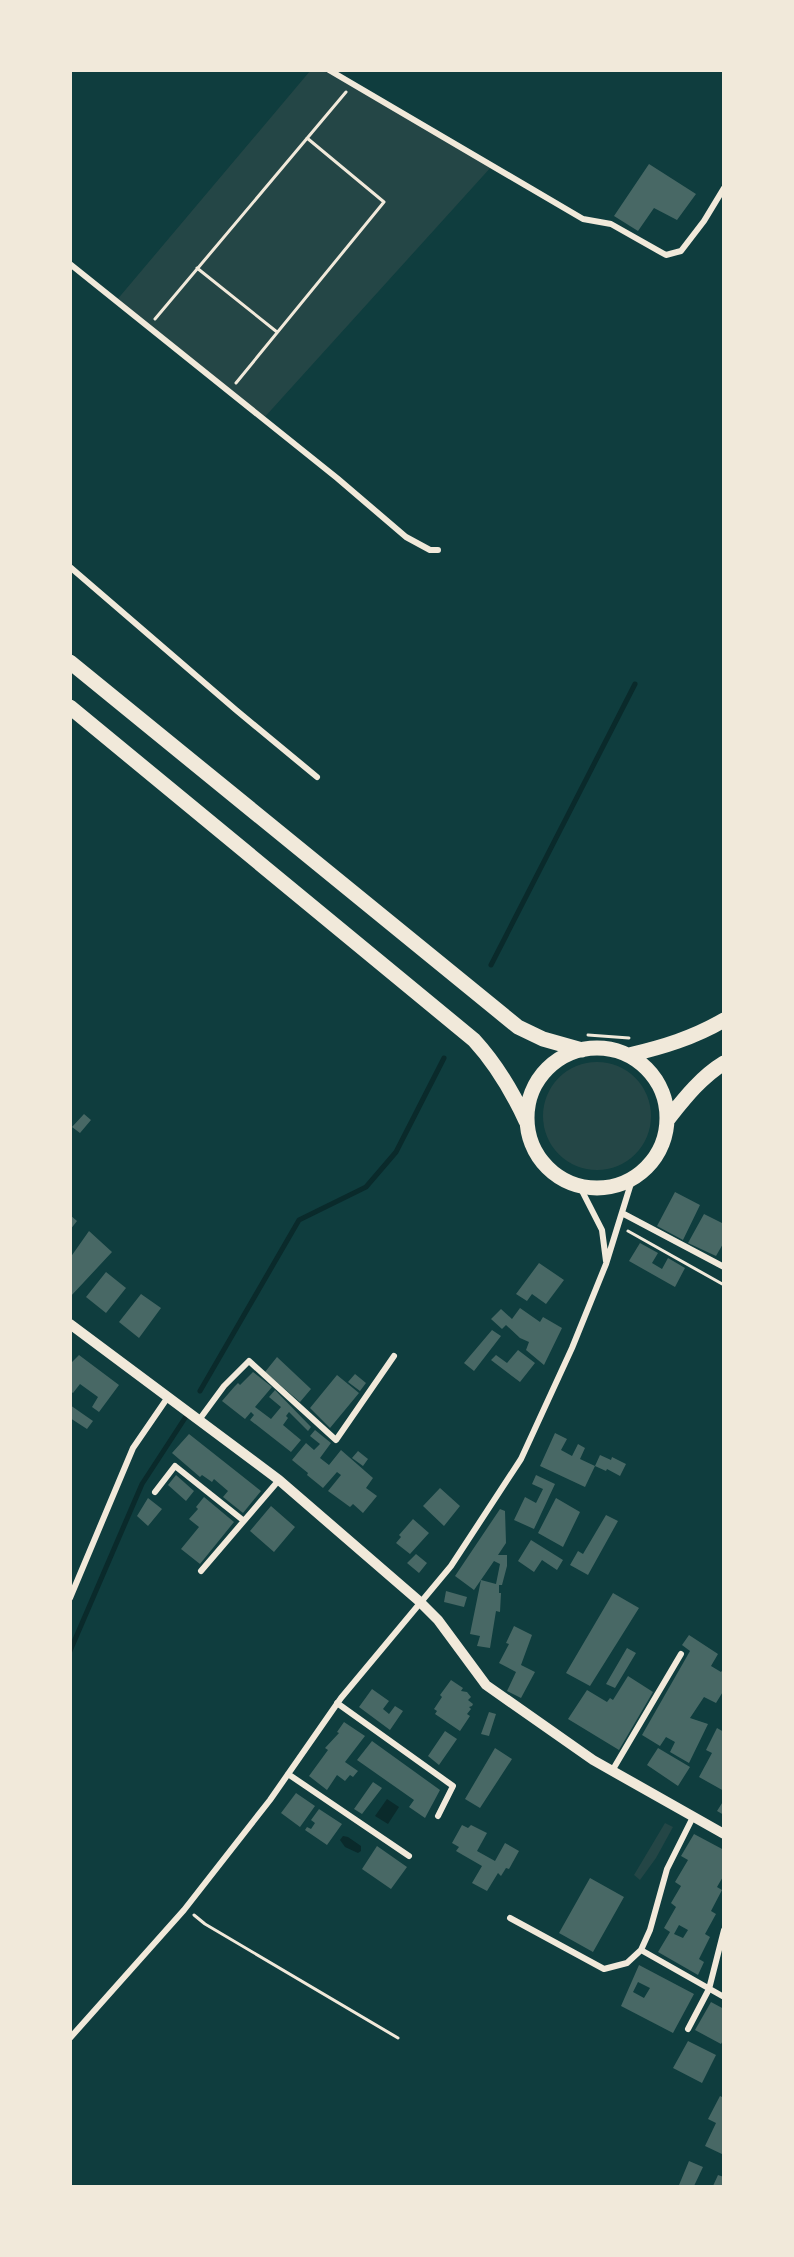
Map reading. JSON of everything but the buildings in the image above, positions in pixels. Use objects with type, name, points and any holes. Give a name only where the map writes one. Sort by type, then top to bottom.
[{"type":"main road","points":[[70,662],[518,1027],[543,1039],[582,1050]]},
{"type":"main road","points":[[70,707],[474,1040],[491,1058],[508,1086],[526,1121],[537,1156],[555,1175],[580,1187],[606,1188],[632,1180],[651,1164],[663,1143],[668,1119],[663,1093],[650,1071],[629,1055],[606,1048],[582,1050],[560,1059],[541,1076],[530,1097],[526,1121]]},
{"type":"main road","points":[[629,1055],[665,1047],[700,1034],[723,1020]]},
{"type":"main road","points":[[668,1119],[688,1095],[723,1063]]},
{"type":"street","points":[[329,70],[583,219],[611,224],[666,255],[681,251],[704,221],[723,188]]},
{"type":"street","points":[[70,264],[406,537],[430,550],[438,550]]},
{"type":"street","points":[[70,567],[317,777]]},
{"type":"street","points":[[70,2038],[186,1908],[288,1774],[337,1703],[419,1601],[451,1566],[521,1459],[572,1348],[606,1264],[632,1180]]},
{"type":"street","points":[[580,1187],[602,1230],[606,1264]]},
{"type":"street","points":[[622,1213],[723,1267]]},
{"type":"street","points":[[70,1324],[279,1479],[419,1601],[438,1620],[486,1686],[593,1761],[723,1834]]},
{"type":"street","points":[[199,1420],[224,1386],[249,1361],[336,1440],[394,1356]]},
{"type":"street","points":[[71,1593],[133,1448],[168,1397]]},
{"type":"street","points":[[155,1492],[175,1466],[244,1521]]},
{"type":"street","points":[[201,1571],[279,1479]]},
{"type":"street","points":[[612,1771],[681,1654]]},
{"type":"street","points":[[337,1703],[453,1786],[438,1816]]},
{"type":"street","points":[[288,1774],[409,1856]]},
{"type":"street","points":[[510,1918],[604,1969],[627,1963],[641,1950],[650,1930],[667,1869],[693,1817]]},
{"type":"street","points":[[688,2029],[709,1989],[723,1930]]},
{"type":"street","points":[[641,1950],[723,1998]]},
{"type":"path","points":[[148,326],[352,84]]},
{"type":"path","points":[[229,391],[384,202],[307,138]]},
{"type":"path","points":[[197,268],[277,333]]},
{"type":"path","points":[[579,1034],[638,1038]]},
{"type":"path","points":[[618,1226],[723,1285]]},
{"type":"path","points":[[186,1908],[205,1924],[398,2038]]},
{"type":"shaded area","points":[[310,71],[329,71],[492,166],[263,419],[116,301]]},
{"type":"shaded area","points":[[597,1062],[618,1066],[635,1078],[647,1095],[651,1116],[647,1137],[635,1154],[618,1166],[597,1170],[576,1166],[559,1154],[547,1137],[543,1116],[547,1095],[559,1078],[576,1066]]},
{"type":"shaded area","points":[[387,1799],[399,1807],[388,1824],[375,1816]]},
{"type":"shaded area","points":[[665,1823],[673,1827],[656,1858],[640,1880],[634,1875]]},
{"type":"shaded area","points":[[343,1836],[361,1846],[361,1851],[358,1853],[345,1847],[340,1840]]},
{"type":"waterway","points":[[491,965],[635,684]]},
{"type":"waterway","points":[[200,1391],[299,1220],[366,1187],[396,1152],[444,1058]]},
{"type":"waterway","points":[[70,1651],[142,1484],[185,1418]]}]
